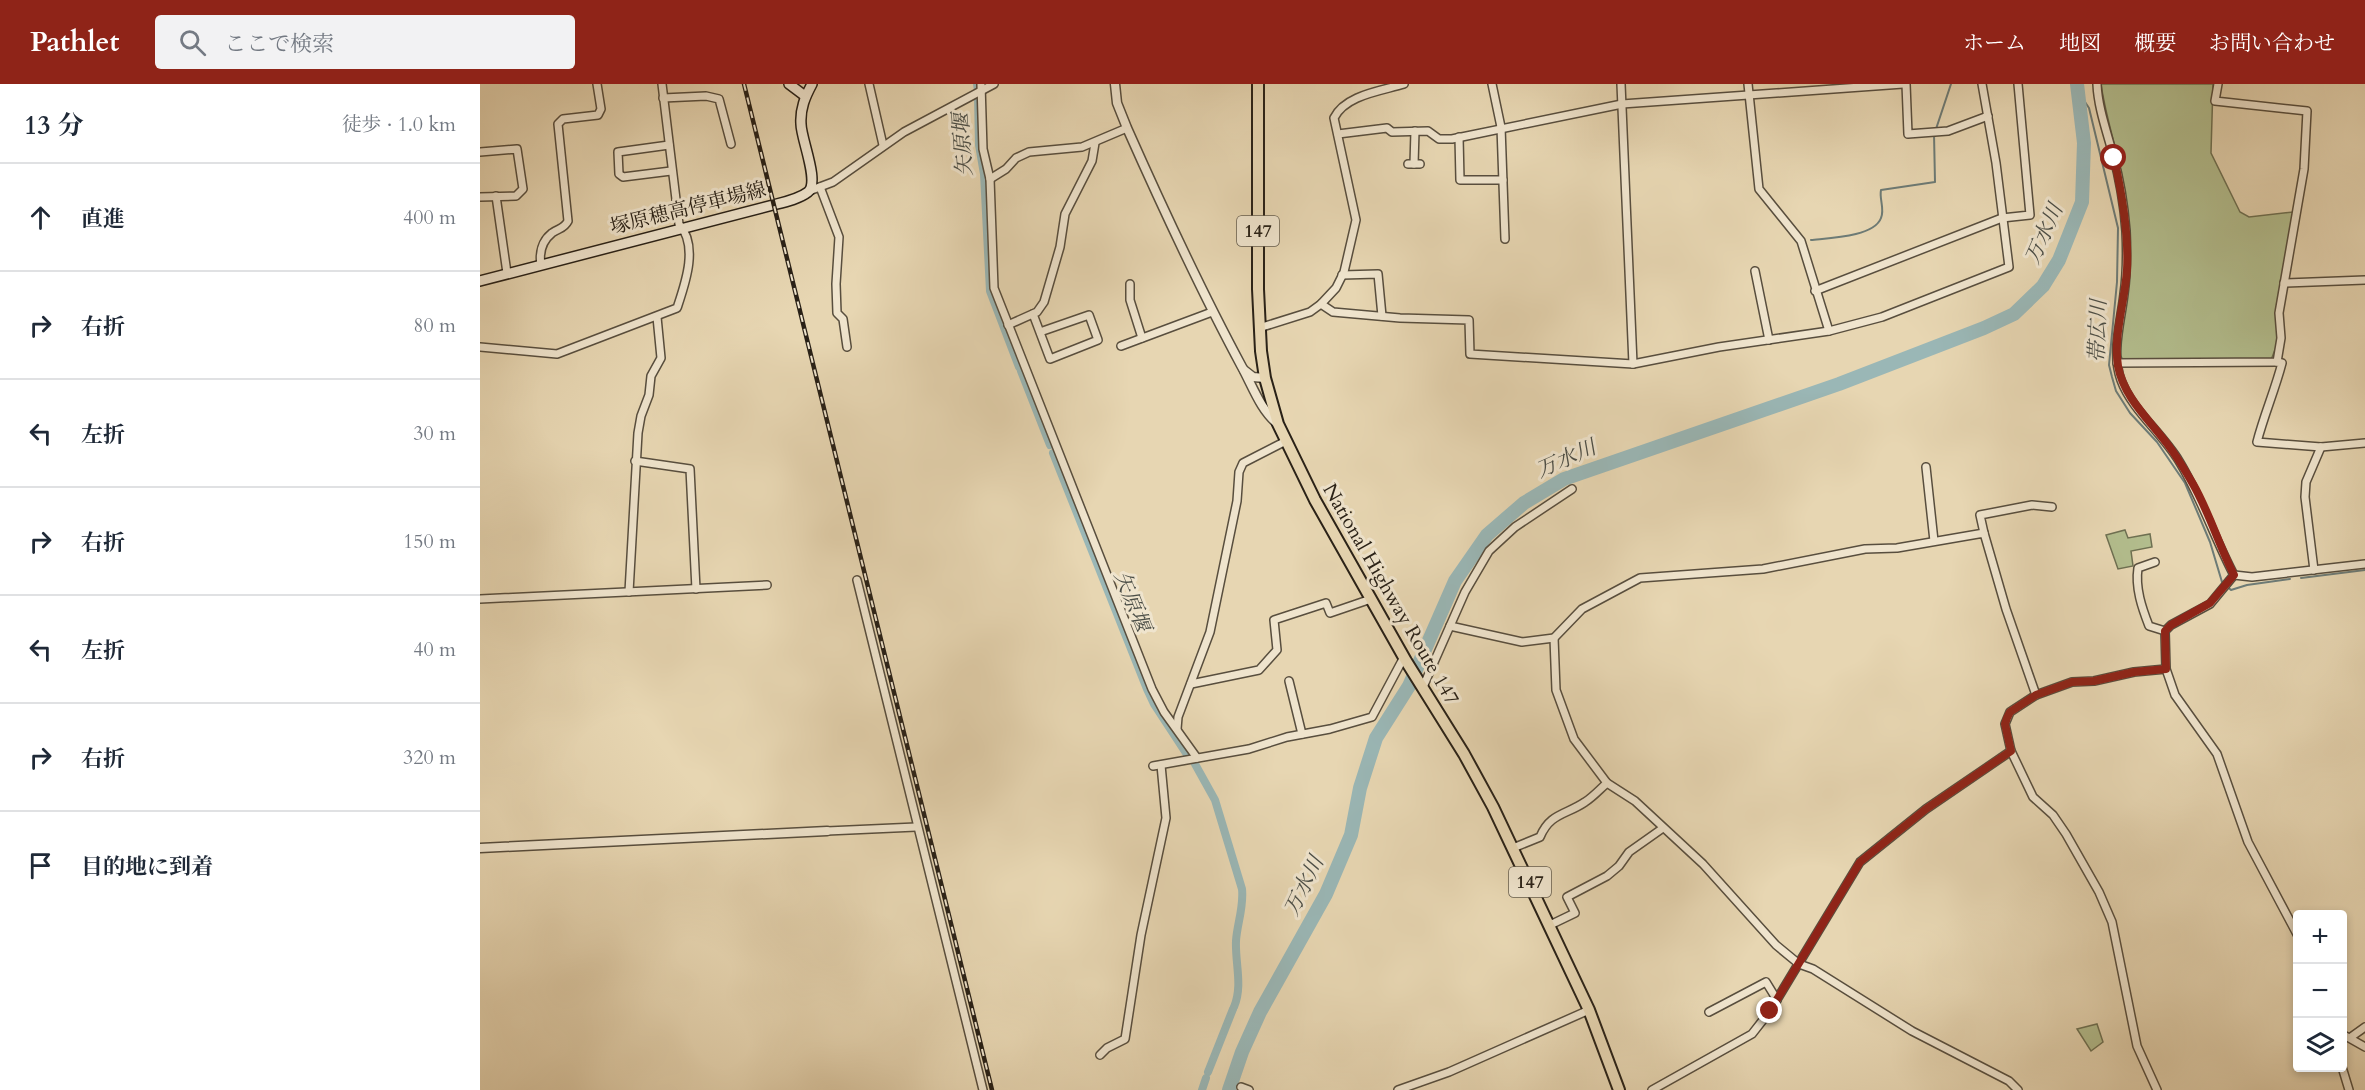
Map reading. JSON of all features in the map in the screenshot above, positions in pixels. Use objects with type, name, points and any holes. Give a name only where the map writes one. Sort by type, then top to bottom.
[{"type":"highway","name":"National Highway Route 147","points":[[1258,84],[1259,328],[1265,378],[1278,424],[1315,500],[1405,659],[1464,754],[1514,848],[1589,1011],[1619,1090]]},
{"type":"main road","points":[[789,84],[805,96]]},
{"type":"main road","points":[[809,191],[813,185],[813,177],[801,126],[805,96],[812,84]]},
{"type":"main road","name":"塚原穂高停車場線","points":[[480,280],[773,205],[795,199],[809,191]]},
{"type":"street","points":[[541,265],[539,255],[543,244],[551,234],[566,226],[568,221],[558,124],[563,119],[598,115],[601,109],[597,84]]},
{"type":"street","points":[[480,347],[557,354],[677,308],[690,264],[682,227],[679,224],[662,84]]},
{"type":"street","points":[[869,84],[883,145]]},
{"type":"street","points":[[809,191],[834,182],[904,132],[981,88],[994,84]]},
{"type":"street","points":[[1115,84],[1117,103],[1127,128],[1212,312],[1271,419],[1278,424]]},
{"type":"street","points":[[1259,328],[1310,312],[1336,288],[1342,275],[1356,220],[1335,118],[1339,109],[1347,102],[1404,84]]},
{"type":"street","points":[[1491,84],[1501,127],[1505,239]]},
{"type":"street","points":[[1621,84],[1633,364]]},
{"type":"street","points":[[1748,84],[1759,189],[1801,241],[1829,331]]},
{"type":"street","points":[[1338,134],[1388,128],[1392,132],[1428,131],[1439,139],[1622,104],[1904,84],[1908,134],[1941,132],[1988,116]]},
{"type":"street","points":[[1321,304],[1333,312],[1469,320],[1470,354],[1633,364],[1829,331],[1882,317],[2009,267],[1982,84]]},
{"type":"street","points":[[1815,291],[2002,218],[2030,215],[2018,84]]},
{"type":"street","points":[[2097,84],[2104,123],[2121,189],[2126,231],[2127,268],[2117,363],[2121,380],[2133,401],[2172,450],[2194,485],[2218,544],[2234,575]]},
{"type":"street","points":[[2218,84],[2215,101],[2307,111],[2304,169],[2284,283],[2280,313],[2281,338],[2277,362]]},
{"type":"street","points":[[981,88],[983,149],[990,179],[994,288],[1152,689],[1197,758]]},
{"type":"street","points":[[663,98],[706,96],[719,99],[731,144]]},
{"type":"street","points":[[990,179],[1006,169],[1016,158],[1029,152],[1082,147],[1127,128]]},
{"type":"street","points":[[1414,131],[1414,164]]},
{"type":"street","points":[[1459,137],[1460,180],[1503,180]]},
{"type":"street","points":[[1008,325],[1037,312],[1044,303],[1060,247],[1065,214],[1092,161],[1095,143]]},
{"type":"street","points":[[669,145],[618,152],[616,155],[619,174],[623,177],[671,171]]},
{"type":"street","points":[[480,152],[517,149],[523,189],[516,196],[480,197]]},
{"type":"street","points":[[820,187],[839,237],[837,313],[843,319],[847,347]]},
{"type":"street","points":[[496,196],[507,273]]},
{"type":"street","points":[[1755,271],[1769,340]]},
{"type":"street","points":[[1342,275],[1378,274],[1382,316]]},
{"type":"street","points":[[2284,283],[2365,280]]},
{"type":"street","points":[[1130,284],[1130,300],[1142,338]]},
{"type":"street","points":[[1121,346],[1212,312]]},
{"type":"street","points":[[1033,314],[1050,359],[1098,340],[1089,315],[1040,332]]},
{"type":"street","points":[[628,592],[635,461],[640,416],[649,395],[651,376],[661,358],[657,317]]},
{"type":"street","points":[[2117,363],[2282,363],[2276,388],[2265,412],[2257,442],[2321,447],[2365,443]]},
{"type":"street","points":[[1244,370],[1252,377],[1265,378]]},
{"type":"street","points":[[1177,729],[1178,717],[1210,632],[1237,501],[1239,472],[1243,463],[1286,441]]},
{"type":"street","points":[[2314,570],[2306,482],[2321,447]]},
{"type":"street","points":[[635,461],[690,469],[696,589]]},
{"type":"street","points":[[1926,467],[1934,542]]},
{"type":"street","points":[[1422,686],[1465,592],[1489,550],[1515,527],[1572,489]]},
{"type":"street","points":[[2036,695],[2006,609],[1980,515],[2032,505],[2052,507]]},
{"type":"street","points":[[1450,626],[1522,642],[1554,638],[1582,609],[1640,578],[1763,569],[1865,549],[1897,548],[1984,533]]},
{"type":"street","points":[[2155,562],[2138,568],[2136,578],[2142,608],[2149,626],[2165,631]]},
{"type":"street","points":[[2234,575],[2252,577],[2365,564]]},
{"type":"street","points":[[2234,575],[2210,603],[2171,625],[2165,631],[2166,669],[2175,694],[2217,754],[2248,842],[2293,927]]},
{"type":"street","points":[[857,580],[917,816],[916,827],[983,1090]]},
{"type":"street","points":[[480,599],[767,585]]},
{"type":"street","points":[[1191,684],[1259,670],[1277,650],[1274,620],[1326,603],[1330,613],[1371,599]]},
{"type":"street","points":[[1554,638],[1556,690],[1563,710],[1574,739],[1607,783],[1635,801],[1703,864],[1776,945],[1799,964],[1813,969],[1912,1031],[2009,1081],[2018,1090]]},
{"type":"street","points":[[1100,1055],[1107,1048],[1125,1039],[1141,935],[1166,818],[1157,766],[1249,749],[1372,717],[1405,659]]},
{"type":"street","points":[[2157,1090],[2137,1046],[2112,922],[2099,892],[2066,834],[2053,815],[2032,797],[2011,751],[2005,724],[2010,712],[2036,695],[2072,682],[2094,681],[2134,672],[2166,669]]},
{"type":"street","points":[[1289,681],[1302,734]]},
{"type":"street","points":[[1652,1090],[1752,1034],[1777,1000],[1844,885],[1860,862],[1926,809],[2011,751]]},
{"type":"street","points":[[1514,848],[1540,837],[1545,825],[1552,819],[1585,802],[1607,783]]},
{"type":"street","points":[[480,848],[916,827]]},
{"type":"street","points":[[1550,925],[1575,914],[1567,897],[1607,876],[1619,866],[1629,852],[1663,828]]},
{"type":"street","points":[[1708,1012],[1766,982],[1777,1000]]},
{"type":"street","points":[[1398,1090],[1449,1072],[1589,1011]]},
{"type":"street","points":[[2351,1038],[2365,1027]]},
{"type":"street","points":[[2347,1036],[2365,1047]]},
{"type":"street","points":[[2344,1072],[2349,1090]]},
{"type":"street","points":[[1240,1087],[1249,1090]]},
{"type":"green space","points":[[2101,84],[2213,84],[2211,153],[2240,212],[2249,217],[2293,212],[2276,312],[2278,342],[2271,360],[2123,360],[2120,355],[2128,251],[2127,209]]},
{"type":"green space","points":[[2125,530],[2128,538],[2150,534],[2152,547],[2131,551],[2133,566],[2118,569],[2106,535]]},
{"type":"green space","points":[[2097,1024],[2103,1042],[2091,1051],[2077,1029]]},
{"type":"waterway","name":"矢原堰","points":[[977,84],[978,91]]},
{"type":"waterway","points":[[1936,129],[1951,84]]},
{"type":"waterway","name":"万水川","points":[[1229,1090],[1242,1052],[1260,1012],[1326,894],[1351,835],[1360,788],[1376,738],[1409,686],[1455,581],[1487,535],[1524,503],[1564,479],[1839,384],[1984,328],[2014,314],[2043,286],[2059,260],[2082,202],[2084,143],[2077,84]]},
{"type":"waterway","name":"帯広川","points":[[2079,93],[2089,108],[2118,228],[2117,282],[2109,365],[2116,391],[2130,413],[2157,442],[2185,483],[2210,542],[2222,582],[2231,590],[2247,585],[2290,579]]},
{"type":"waterway","name":"矢原堰","points":[[978,96],[979,145],[984,174],[990,291],[1019,367]]},
{"type":"waterway","points":[[1811,240],[1850,235],[1870,229],[1877,224],[1882,215],[1881,190],[1935,182],[1934,134]]},
{"type":"waterway","name":"矢原堰","points":[[1021,371],[1050,445]]},
{"type":"waterway","name":"矢原堰","points":[[1053,453],[1147,689],[1154,704],[1188,756]]},
{"type":"waterway","name":"帯広川","points":[[2301,578],[2365,570]]},
{"type":"waterway","name":"矢原堰","points":[[1195,764],[1215,800],[1242,889],[1236,941],[1238,991],[1234,1007]]},
{"type":"waterway","name":"矢原堰","points":[[1208,1072],[1233,1009]]},
{"type":"waterway","name":"矢原堰","points":[[1202,1090],[1206,1078]]},
{"type":"railway","points":[[744,84],[992,1090]]},
{"type":"route","points":[[1770,1011],[1844,885],[1860,862],[1902,826],[2011,751],[2005,724],[2010,712],[2036,695],[2072,682],[2094,681],[2134,672],[2166,669],[2165,631],[2171,625],[2210,603],[2234,575],[2218,544],[2194,485],[2172,450],[2133,401],[2121,380],[2117,363],[2118,336],[2127,268],[2126,231],[2121,189],[2114,158]]}]
